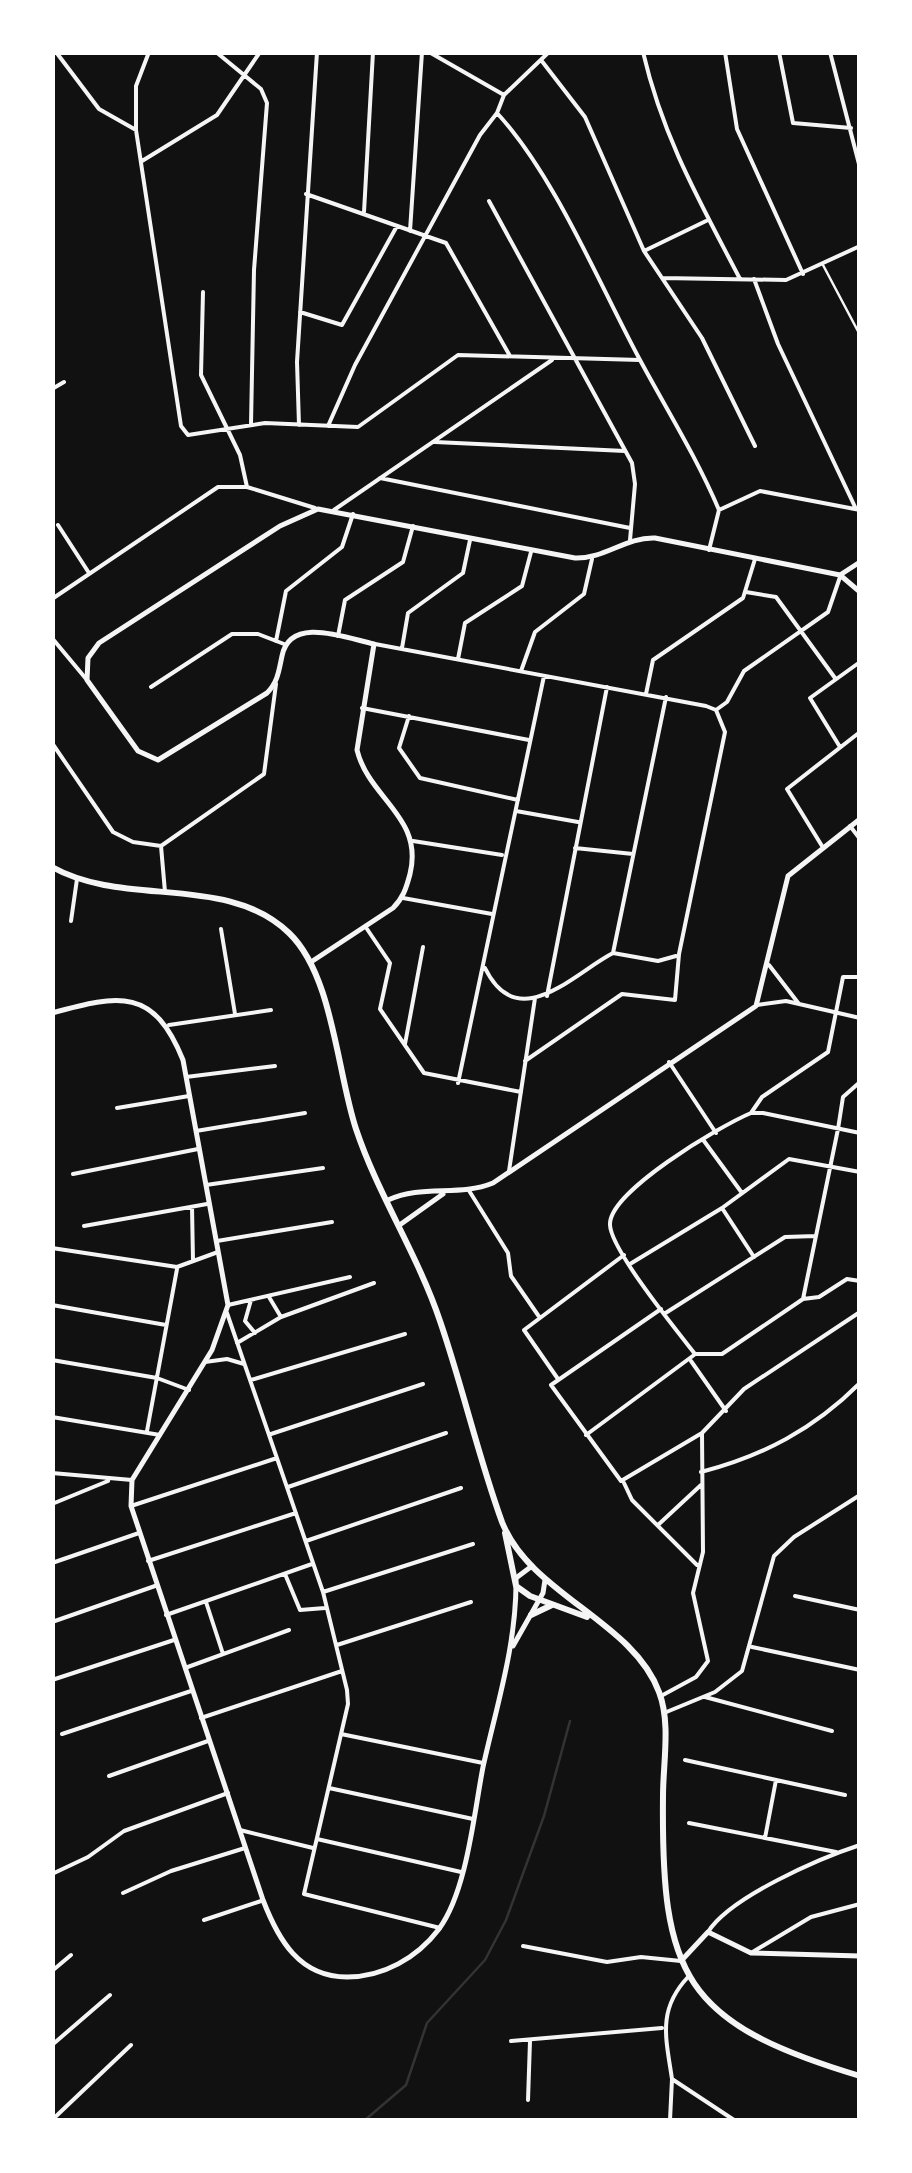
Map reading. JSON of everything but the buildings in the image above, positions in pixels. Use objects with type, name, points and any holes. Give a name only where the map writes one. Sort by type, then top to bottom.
[{"type":"main road","points":[[52,867],[77,879],[222,900],[260,913],[291,934],[311,962],[357,1132],[401,1224],[440,1321],[504,1527],[516,1586],[599,1624]]},
{"type":"main road","points":[[504,1527],[544,1577],[644,1666],[661,1696],[667,1894],[688,1977],[707,2003],[753,2036],[860,2076]]},
{"type":"main road","points":[[531,1615],[559,1604]]},
{"type":"street","points":[[56,52],[100,109],[136,130]]},
{"type":"street","points":[[149,52],[136,86],[136,130],[182,426],[194,436],[250,424],[360,426],[446,361],[465,354],[640,360]]},
{"type":"street","points":[[216,52],[261,88],[268,110],[254,270],[250,424]]},
{"type":"street","points":[[142,161],[205,126],[247,77],[260,52]]},
{"type":"street","points":[[298,425],[306,194],[317,52]]},
{"type":"street","points":[[364,215],[373,52]]},
{"type":"street","points":[[410,231],[422,52]]},
{"type":"street","points":[[429,52],[504,95]]},
{"type":"street","points":[[443,60],[448,52]]},
{"type":"street","points":[[328,426],[424,235],[480,134],[497,114],[504,95],[550,52]]},
{"type":"street","points":[[643,52],[658,117],[706,221],[740,279]]},
{"type":"street","points":[[725,52],[737,130],[804,274]]},
{"type":"street","points":[[779,52],[793,123],[851,128]]},
{"type":"street","points":[[830,52],[860,168]]},
{"type":"street","points":[[540,60],[585,117],[644,251],[702,338],[755,446]]},
{"type":"street","points":[[497,114],[515,134],[566,220],[694,453],[720,510],[710,550]]},
{"type":"street","points":[[306,194],[424,235],[452,249],[510,356]]},
{"type":"street","points":[[489,201],[636,476],[630,540]]},
{"type":"street","points":[[644,251],[706,221]]},
{"type":"street","points":[[300,312],[342,325],[396,226]]},
{"type":"street","points":[[661,278],[786,280],[860,246]]},
{"type":"street","points":[[754,280],[778,344],[858,510]]},
{"type":"street","points":[[203,292],[201,375],[229,429],[248,487]]},
{"type":"street","points":[[334,510],[555,358]]},
{"type":"street","points":[[52,389],[64,382]]},
{"type":"street","points":[[435,442],[625,451]]},
{"type":"street","points":[[380,478],[633,529]]},
{"type":"street","points":[[52,599],[212,490],[248,487],[318,509],[530,552],[592,558],[630,540],[655,538],[840,574],[860,592]]},
{"type":"street","points":[[720,510],[760,492],[858,510]]},
{"type":"street","points":[[86,680],[88,658],[99,643],[280,526],[318,509]]},
{"type":"street","points":[[276,641],[286,591],[342,547],[354,514]]},
{"type":"street","points":[[58,525],[89,573]]},
{"type":"street","points":[[338,636],[345,600],[403,562],[413,526]]},
{"type":"street","points":[[402,648],[408,613],[463,573],[470,540]]},
{"type":"street","points":[[458,659],[465,623],[522,586],[530,552]]},
{"type":"street","points":[[521,670],[534,632],[584,594],[592,558]]},
{"type":"street","points":[[646,694],[657,656],[746,592],[755,559]]},
{"type":"street","points":[[52,743],[113,832],[134,842],[161,846],[264,774],[284,644],[304,632],[521,670],[716,710],[728,702],[744,670],[828,612],[840,574],[860,562]]},
{"type":"street","points":[[746,592],[776,597],[835,678]]},
{"type":"street","points":[[151,687],[232,634],[258,634],[284,644]]},
{"type":"street","points":[[52,638],[138,751],[158,760],[276,684]]},
{"type":"street","points":[[311,962],[367,929],[403,898],[413,841],[359,758],[356,733],[374,644]]},
{"type":"street","points":[[840,747],[812,704],[814,694],[860,662]]},
{"type":"street","points":[[458,1082],[544,676]]},
{"type":"street","points":[[546,996],[606,688]]},
{"type":"street","points":[[613,953],[666,698]]},
{"type":"street","points":[[362,708],[530,740]]},
{"type":"street","points":[[525,1061],[622,994],[674,1000],[679,954],[725,732],[716,710]]},
{"type":"street","points":[[409,716],[400,748],[420,778],[518,800]]},
{"type":"street","points":[[822,846],[787,791],[860,732]]},
{"type":"street","points":[[516,810],[578,822]]},
{"type":"street","points":[[756,1006],[788,876],[860,819]]},
{"type":"street","points":[[850,826],[860,839]]},
{"type":"street","points":[[413,841],[504,856]]},
{"type":"street","points":[[161,846],[165,894]]},
{"type":"street","points":[[575,848],[633,854]]},
{"type":"street","points":[[71,921],[77,879]]},
{"type":"street","points":[[403,898],[494,914]]},
{"type":"street","points":[[221,929],[235,1014]]},
{"type":"street","points":[[367,929],[390,962],[380,1009],[427,1076],[521,1092]]},
{"type":"street","points":[[405,1044],[423,947]]},
{"type":"street","points":[[484,968],[504,992],[535,998],[546,996],[613,953],[658,962],[679,954]]},
{"type":"street","points":[[769,964],[799,1004]]},
{"type":"street","points":[[695,1354],[610,1232],[617,1202],[751,1113],[762,1097],[828,1052],[843,977],[860,977]]},
{"type":"street","points":[[508,1172],[535,998]]},
{"type":"street","points":[[388,1200],[426,1190],[447,1192],[484,1186],[756,1006],[776,1001],[860,1018]]},
{"type":"street","points":[[52,1013],[125,1002],[147,1008],[169,1026],[186,1077],[227,1308],[323,1592],[348,1704],[306,1896],[440,1928]]},
{"type":"street","points":[[169,1026],[271,1010]]},
{"type":"street","points":[[669,1062],[716,1133]]},
{"type":"street","points":[[186,1077],[275,1066]]},
{"type":"street","points":[[804,1299],[840,1103],[860,1082]]},
{"type":"street","points":[[117,1108],[189,1096]]},
{"type":"street","points":[[751,1113],[860,1133]]},
{"type":"street","points":[[196,1131],[305,1114]]},
{"type":"street","points":[[704,1141],[742,1192]]},
{"type":"street","points":[[72,1174],[198,1149]]},
{"type":"street","points":[[630,1264],[722,1208],[785,1162],[796,1158],[860,1172]]},
{"type":"street","points":[[206,1185],[323,1168]]},
{"type":"street","points":[[468,1189],[508,1253],[511,1276],[540,1319]]},
{"type":"street","points":[[426,1190],[429,1200]]},
{"type":"street","points":[[401,1224],[429,1200],[447,1192]]},
{"type":"street","points":[[84,1226],[208,1204]]},
{"type":"street","points":[[192,1207],[193,1262]]},
{"type":"street","points":[[722,1208],[754,1257]]},
{"type":"street","points":[[217,1240],[332,1222]]},
{"type":"street","points":[[818,1236],[793,1234],[550,1384],[618,1479],[625,1481],[702,1433],[744,1389],[860,1312]]},
{"type":"street","points":[[52,1248],[178,1267],[218,1252]]},
{"type":"street","points":[[558,1380],[524,1330],[624,1256]]},
{"type":"street","points":[[146,1431],[178,1267]]},
{"type":"street","points":[[350,1277],[227,1308],[205,1362],[132,1480],[131,1506],[155,1586],[263,1900],[280,1940],[293,1955],[321,1973],[369,1976],[416,1952],[440,1928],[461,1872],[512,1650],[518,1574],[533,1566]]},
{"type":"street","points":[[695,1354],[722,1354],[804,1299],[819,1298],[847,1279],[860,1282]]},
{"type":"street","points":[[237,1343],[281,1317],[374,1283]]},
{"type":"street","points":[[269,1297],[281,1317]]},
{"type":"street","points":[[251,1300],[245,1320],[255,1333]]},
{"type":"street","points":[[52,1305],[167,1326]]},
{"type":"street","points":[[250,1380],[405,1334]]},
{"type":"street","points":[[586,1435],[695,1354]]},
{"type":"street","points":[[205,1362],[227,1358],[246,1365]]},
{"type":"street","points":[[52,1360],[157,1378],[189,1390]]},
{"type":"street","points":[[690,1360],[726,1411]]},
{"type":"street","points":[[701,1472],[741,1463],[786,1440],[860,1383]]},
{"type":"street","points":[[270,1434],[423,1384]]},
{"type":"street","points":[[52,1417],[160,1435]]},
{"type":"street","points":[[288,1488],[446,1433]]},
{"type":"street","points":[[661,1696],[696,1678],[708,1661],[706,1639],[694,1610],[697,1565],[702,1552],[702,1433]]},
{"type":"street","points":[[131,1506],[277,1458]]},
{"type":"street","points":[[52,1473],[132,1480]]},
{"type":"street","points":[[52,1504],[110,1480]]},
{"type":"street","points":[[625,1481],[628,1494],[697,1565]]},
{"type":"street","points":[[658,1525],[701,1485]]},
{"type":"street","points":[[306,1541],[461,1488]]},
{"type":"street","points":[[664,1713],[705,1698],[742,1671],[752,1647],[768,1566],[774,1556],[794,1537],[860,1495]]},
{"type":"street","points":[[148,1560],[296,1514]]},
{"type":"street","points":[[52,1563],[139,1534]]},
{"type":"street","points":[[323,1592],[474,1544]]},
{"type":"street","points":[[166,1615],[313,1564]]},
{"type":"street","points":[[285,1574],[300,1610],[327,1607]]},
{"type":"street","points":[[512,1650],[540,1599],[544,1577]]},
{"type":"street","points":[[52,1622],[155,1586]]},
{"type":"street","points":[[795,1596],[860,1610]]},
{"type":"street","points":[[206,1601],[223,1654]]},
{"type":"street","points":[[337,1646],[470,1602]]},
{"type":"street","points":[[185,1668],[288,1630]]},
{"type":"street","points":[[52,1680],[174,1640]]},
{"type":"street","points":[[752,1647],[860,1670]]},
{"type":"street","points":[[201,1718],[342,1670]]},
{"type":"street","points":[[62,1734],[192,1690]]},
{"type":"street","points":[[705,1698],[832,1731]]},
{"type":"street","points":[[341,1734],[484,1763]]},
{"type":"street","points":[[109,1776],[210,1740]]},
{"type":"street","points":[[685,1760],[845,1794]]},
{"type":"street","points":[[765,1838],[776,1780]]},
{"type":"street","points":[[330,1788],[473,1819]]},
{"type":"street","points":[[52,1874],[88,1858],[124,1831],[228,1792]]},
{"type":"street","points":[[689,1822],[838,1852]]},
{"type":"street","points":[[240,1830],[314,1848]]},
{"type":"street","points":[[316,1839],[461,1872]]},
{"type":"street","points":[[523,1946],[607,1962],[648,1957],[681,1961],[732,1908],[838,1852],[860,1846]]},
{"type":"street","points":[[123,1893],[171,1871],[247,1848]]},
{"type":"street","points":[[204,1920],[263,1900]]},
{"type":"street","points":[[751,1953],[811,1917],[860,1904]]},
{"type":"street","points":[[708,1932],[751,1953],[860,1956]]},
{"type":"street","points":[[52,1972],[72,1955]]},
{"type":"street","points":[[670,2120],[672,2079],[662,2028],[672,1997],[688,1977]]},
{"type":"street","points":[[52,2045],[110,1995]]},
{"type":"street","points":[[511,2041],[662,2028]]},
{"type":"street","points":[[528,2100],[530,2041]]},
{"type":"street","points":[[52,2120],[131,2046]]},
{"type":"street","points":[[672,2079],[734,2120]]},
{"type":"lane","points":[[822,264],[860,335]]},
{"type":"waterway","points":[[365,2120],[406,2085],[427,2023],[485,1960],[506,1920],[544,1816],[570,1721]]}]
